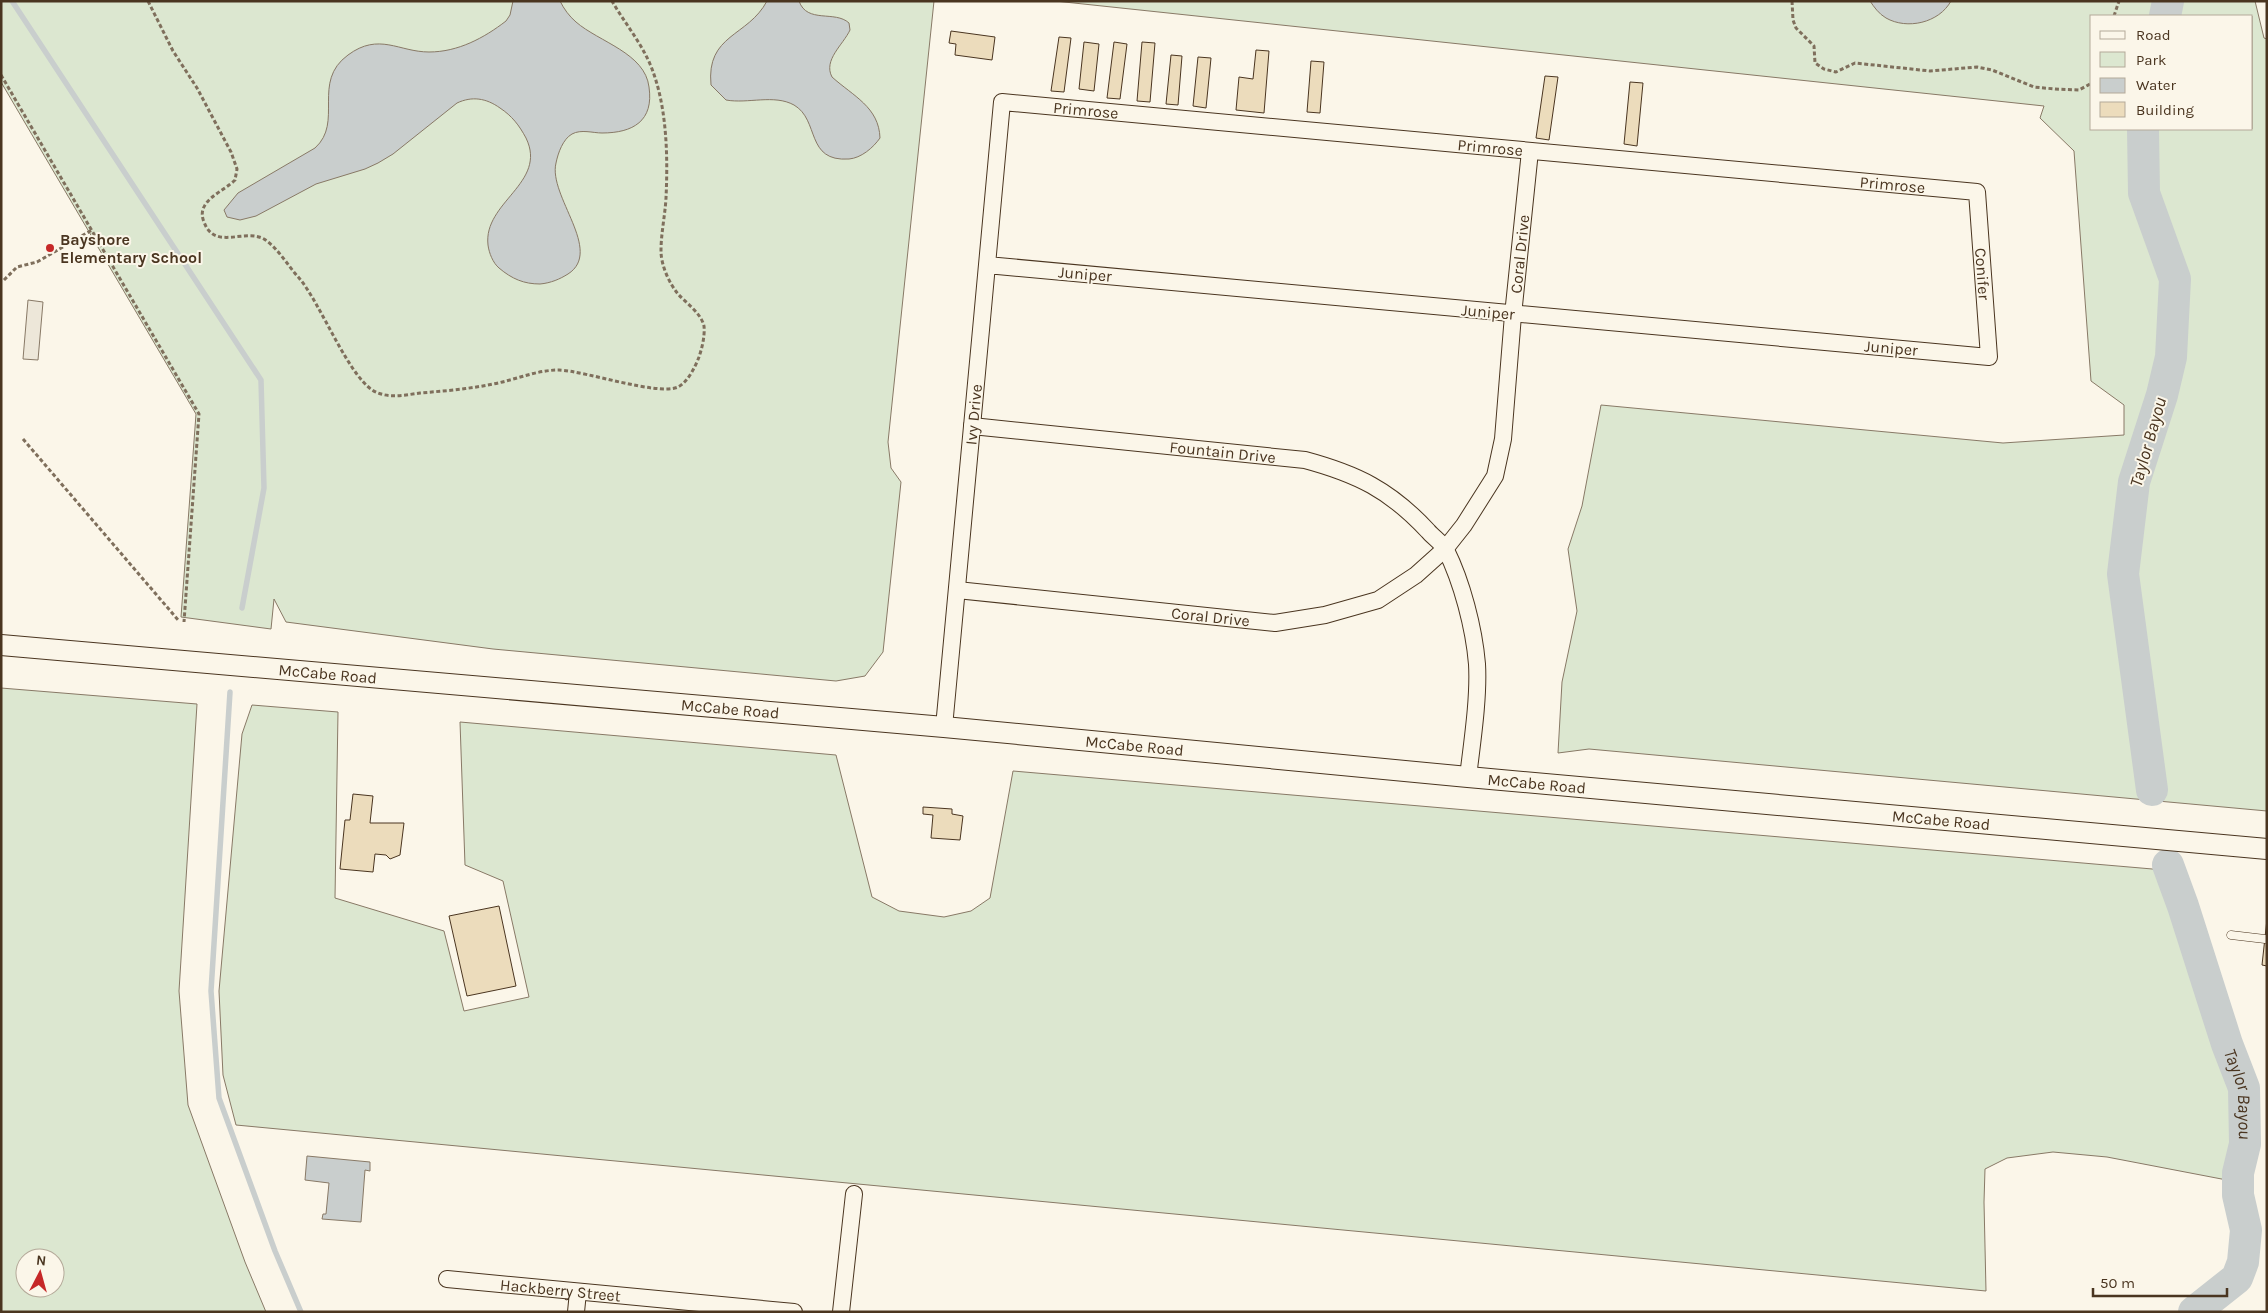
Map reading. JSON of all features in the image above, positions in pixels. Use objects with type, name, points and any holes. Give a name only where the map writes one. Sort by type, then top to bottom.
[{"type":"street","name":"Primrose","points":[[1002,102],[1977,192]]},
{"type":"street","name":"Ivy Drive","points":[[944,728],[1002,102]]},
{"type":"street","name":"Coral Drive","points":[[957,590],[1275,623],[1325,615],[1378,600],[1416,575],[1445,549],[1464,525],[1495,476],[1503,439],[1513,314],[1530,151]]},
{"type":"street","name":"Conifer","points":[[1977,192],[1989,356]]},
{"type":"street","name":"Juniper","points":[[987,265],[1989,356]]},
{"type":"street","name":"Fountain Drive","points":[[972,426],[1305,460],[1340,470],[1374,486],[1407,508],[1445,549]]},
{"type":"street","points":[[1445,549],[1467,607],[1477,664],[1468,777]]},
{"type":"street","name":"McCabe Road","points":[[1,645],[944,728],[2267,849]]},
{"type":"street","points":[[842,1312],[854,1194]]},
{"type":"street","name":"Hackberry Street","points":[[447,1279],[794,1312]]},
{"type":"street","points":[[576,1312],[578,1292]]},
{"type":"lane","points":[[2231,935],[2265,939]]},
{"type":"path","points":[[148,1],[173,51],[213,116],[236,165],[237,175],[233,182],[205,203],[202,214],[208,229],[216,236],[224,238],[250,236],[261,238],[274,248],[312,295],[359,379],[377,393],[394,396],[493,384],[542,371],[567,371],[634,384],[671,388],[679,386],[690,376],[699,356],[704,326],[697,313],[676,292],[662,258],[666,181],[664,130],[659,91],[644,51],[612,1]]},
{"type":"path","points":[[1792,1],[1793,20],[1796,28],[1814,46],[1815,63],[1829,71],[1836,72],[1856,63],[1930,71],[1977,67],[1992,70],[2034,87],[2079,90],[2090,83]]},
{"type":"path","points":[[2114,15],[2119,1]]},
{"type":"path","points":[[1,75],[200,414],[184,622]]},
{"type":"path","points":[[4,280],[17,267],[36,262],[92,230]]},
{"type":"path","points":[[23,439],[179,621]]},
{"type":"green space","points":[[1,1],[934,1],[888,442],[891,468],[901,482],[883,652],[865,676],[836,681],[493,649],[286,622],[274,599],[271,629],[181,617],[196,414],[1,82]]},
{"type":"green space","points":[[1055,1],[2255,1],[2264,38],[2267,39],[2267,811],[1589,749],[1558,753],[1562,682],[1577,611],[1568,549],[1582,506],[1601,405],[2003,443],[2124,435],[2124,405],[2091,381],[2074,151],[2040,118],[2044,106]]},
{"type":"green space","points":[[1,688],[197,704],[179,991],[188,1105],[245,1262],[266,1312],[1,1312]]},
{"type":"green space","points":[[252,705],[338,712],[335,898],[444,931],[464,1011],[529,997],[503,881],[465,865],[460,722],[836,755],[872,897],[899,911],[944,917],[971,911],[990,898],[1013,771],[2164,870],[2238,1089],[2239,1128],[2232,1181],[2107,1157],[2053,1152],[2007,1158],[1985,1169],[1986,1291],[236,1125],[223,1075],[219,991],[242,734]]},
{"type":"shaded area","points":[[28,300],[43,302],[38,360],[23,359]]},
{"type":"water","points":[[513,1],[560,1],[576,22],[620,49],[639,65],[646,75],[649,87],[650,99],[648,109],[639,123],[623,131],[602,133],[583,131],[572,134],[566,139],[560,151],[556,163],[556,176],[578,237],[580,252],[577,264],[568,274],[548,283],[529,283],[509,275],[493,261],[488,245],[489,230],[495,216],[529,168],[530,154],[526,138],[512,118],[495,105],[479,99],[468,99],[457,103],[393,154],[378,163],[365,169],[316,184],[256,216],[240,220],[227,217],[224,210],[238,193],[315,148],[323,138],[327,126],[331,77],[337,66],[348,55],[359,48],[379,44],[429,52],[460,47],[489,33],[506,21],[510,15]]},
{"type":"water","points":[[767,1],[799,1],[808,12],[815,15],[836,17],[849,23],[850,30],[832,59],[830,71],[832,77],[864,103],[879,127],[880,138],[862,155],[849,159],[835,158],[826,154],[819,147],[802,112],[794,105],[778,100],[726,100],[711,85],[711,68],[715,55],[730,37],[759,13]]},
{"type":"water","points":[[1870,1],[1951,1],[1946,9],[1931,19],[1913,24],[1903,24],[1886,18]]},
{"type":"water","points":[[307,1156],[370,1162],[370,1171],[365,1170],[361,1222],[322,1219],[323,1214],[326,1214],[329,1183],[305,1180]]},
{"type":"building","points":[[951,31],[995,37],[992,60],[955,55],[956,44],[949,43]]},
{"type":"building","points":[[1059,37],[1071,38],[1064,92],[1051,91]]},
{"type":"building","points":[[1084,42],[1099,44],[1094,91],[1079,89]]},
{"type":"building","points":[[1114,42],[1127,44],[1120,99],[1107,98]]},
{"type":"building","points":[[1142,42],[1155,43],[1150,102],[1137,101]]},
{"type":"building","points":[[1256,50],[1269,51],[1264,113],[1236,110],[1239,77],[1253,79]]},
{"type":"building","points":[[1171,55],[1182,56],[1178,105],[1166,104]]},
{"type":"building","points":[[1198,57],[1211,58],[1206,108],[1193,106]]},
{"type":"building","points":[[1311,61],[1324,62],[1320,113],[1307,112]]},
{"type":"building","points":[[1545,76],[1558,77],[1549,140],[1536,138]]},
{"type":"building","points":[[1630,82],[1643,83],[1637,146],[1624,144]]},
{"type":"building","points":[[353,794],[373,796],[370,823],[404,823],[400,855],[390,859],[386,855],[375,854],[373,872],[340,869],[345,820],[350,820]]},
{"type":"building","points":[[923,807],[952,809],[952,814],[963,816],[960,840],[931,838],[933,815],[923,814]]},
{"type":"building","points":[[499,906],[516,986],[467,996],[449,916]]},
{"type":"building","points":[[2267,919],[2267,966],[2262,965]]},
{"type":"waterway","points":[[12,1],[261,380],[264,488],[242,608]]},
{"type":"waterway","name":"Taylor Bayou","points":[[2165,15],[2168,1]]},
{"type":"waterway","name":"Taylor Bayou","points":[[2143,130],[2144,193],[2175,279],[2171,357],[2162,395],[2134,482],[2123,574],[2152,790]]},
{"type":"waterway","points":[[230,692],[211,991],[219,1098],[275,1251],[301,1312]]},
{"type":"waterway","name":"Taylor Bayou","points":[[2168,865],[2227,1044],[2244,1088],[2245,1144],[2238,1173],[2238,1195],[2246,1230],[2243,1262],[2237,1278],[2194,1312]]},
{"type":"place","name":"Bayshore Elementary School","points":[[50,248]]}]
